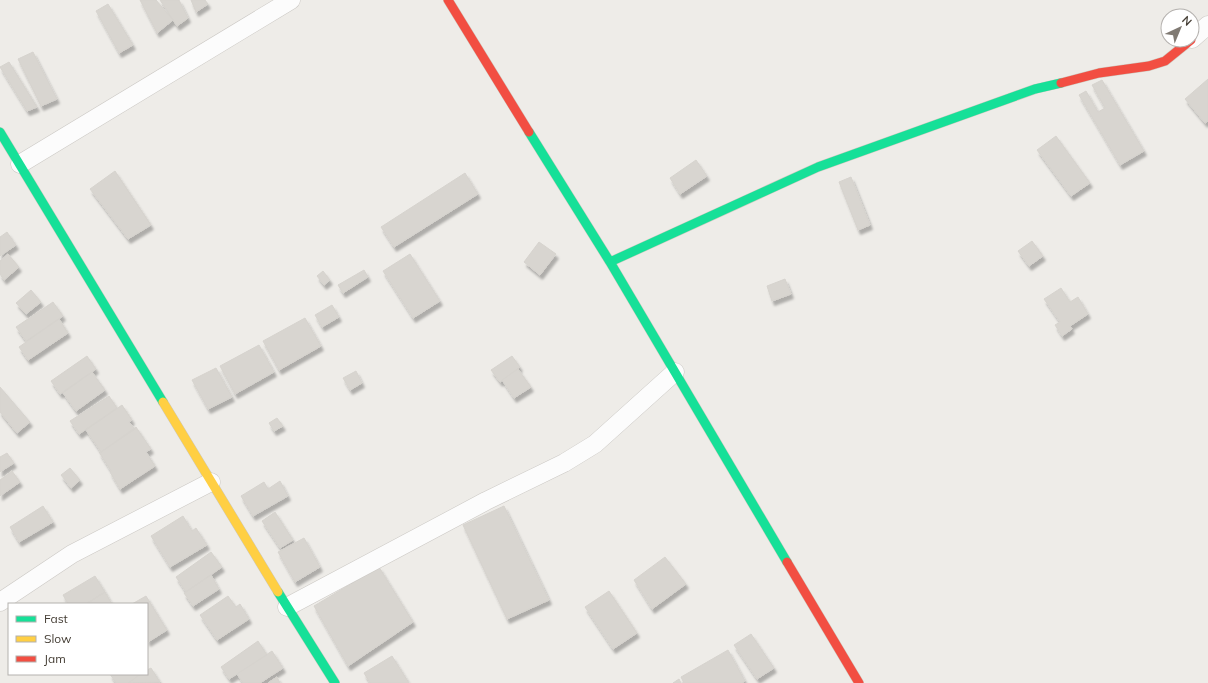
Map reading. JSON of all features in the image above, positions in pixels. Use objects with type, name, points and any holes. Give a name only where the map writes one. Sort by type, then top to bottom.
[{"type":"main road","points":[[448,0],[610,262],[859,683]]},
{"type":"main road","points":[[610,262],[818,167],[1035,89],[1099,73],[1149,66],[1165,61],[1183,48]]},
{"type":"main road","points":[[0,132],[211,482],[335,683]]},
{"type":"street","points":[[20,164],[291,0]]},
{"type":"street","points":[[287,607],[486,501],[564,463],[595,444],[675,372]]},
{"type":"street","points":[[0,602],[72,554],[211,482]]},
{"type":"building","points":[[140,0],[156,0],[173,20],[157,33]]},
{"type":"building","points":[[160,0],[179,0],[188,18],[177,26]]},
{"type":"building","points":[[191,0],[205,0],[208,4],[196,12]]},
{"type":"building","points":[[108,4],[133,45],[119,53],[96,11]]},
{"type":"building","points":[[33,52],[57,99],[41,106],[18,59]]},
{"type":"building","points":[[9,62],[37,107],[27,111],[0,67]]},
{"type":"building","points":[[1208,79],[1208,121],[1205,123],[1185,99]]},
{"type":"building","points":[[1102,80],[1144,151],[1120,165],[1079,95],[1086,91],[1098,112],[1105,108],[1092,85]]},
{"type":"building","points":[[1056,136],[1090,183],[1071,196],[1037,150]]},
{"type":"building","points":[[696,160],[707,176],[680,194],[670,178]]},
{"type":"building","points":[[115,171],[151,225],[128,239],[90,189]]},
{"type":"building","points":[[465,173],[478,194],[394,247],[381,227]]},
{"type":"building","points":[[851,177],[870,225],[858,230],[839,182]]},
{"type":"building","points":[[7,232],[16,245],[0,256],[0,237]]},
{"type":"building","points":[[1032,241],[1043,256],[1029,266],[1018,251]]},
{"type":"building","points":[[539,242],[556,254],[540,275],[524,262]]},
{"type":"building","points":[[8,254],[19,267],[4,280],[0,274],[0,261]]},
{"type":"building","points":[[410,254],[440,301],[413,318],[383,271]]},
{"type":"building","points":[[364,270],[368,277],[343,293],[338,285]]},
{"type":"building","points":[[323,271],[330,280],[324,285],[317,276]]},
{"type":"building","points":[[785,279],[791,294],[772,301],[767,286]]},
{"type":"building","points":[[1061,288],[1070,302],[1078,297],[1088,314],[1070,326],[1072,329],[1062,336],[1055,325],[1060,322],[1044,299]]},
{"type":"building","points":[[31,290],[41,302],[26,314],[16,303]]},
{"type":"building","points":[[53,302],[63,316],[26,341],[16,327]]},
{"type":"building","points":[[332,305],[339,317],[322,327],[315,315]]},
{"type":"building","points":[[305,318],[321,346],[279,370],[263,341]]},
{"type":"building","points":[[59,319],[68,333],[28,360],[19,347]]},
{"type":"building","points":[[259,345],[274,372],[235,394],[220,366]]},
{"type":"building","points":[[87,356],[96,369],[60,394],[51,381]]},
{"type":"building","points":[[512,356],[520,367],[500,382],[491,370]]},
{"type":"building","points":[[216,368],[232,397],[208,409],[192,380]]},
{"type":"building","points":[[518,369],[531,387],[514,398],[502,380]]},
{"type":"building","points":[[356,371],[362,383],[350,390],[343,378]]},
{"type":"building","points":[[92,372],[105,390],[76,411],[63,393]]},
{"type":"building","points":[[0,387],[30,422],[17,433],[0,412]]},
{"type":"building","points":[[109,396],[117,408],[79,434],[70,421]]},
{"type":"building","points":[[122,405],[132,420],[129,422],[135,429],[101,452],[86,430]]},
{"type":"building","points":[[277,418],[283,426],[274,431],[269,423]]},
{"type":"building","points":[[136,427],[151,449],[146,452],[155,466],[120,489],[99,452]]},
{"type":"building","points":[[7,453],[14,463],[0,472],[0,457]]},
{"type":"building","points":[[70,468],[80,480],[71,488],[61,475]]},
{"type":"building","points":[[12,471],[20,482],[0,496],[0,480]]},
{"type":"building","points":[[280,481],[288,496],[253,516],[241,496],[264,482],[268,489]]},
{"type":"building","points":[[43,506],[53,522],[19,542],[10,527]]},
{"type":"building","points":[[504,506],[549,600],[507,619],[463,525]]},
{"type":"building","points":[[275,512],[293,540],[280,548],[262,521]]},
{"type":"building","points":[[183,516],[192,531],[196,528],[207,545],[170,567],[151,536]]},
{"type":"building","points":[[304,538],[320,567],[295,582],[278,552]]},
{"type":"building","points":[[211,552],[222,567],[186,592],[176,577]]},
{"type":"building","points":[[665,557],[686,584],[652,609],[634,580]]},
{"type":"building","points":[[379,567],[413,622],[348,666],[314,606]]},
{"type":"building","points":[[211,575],[219,589],[193,606],[184,593]]},
{"type":"building","points":[[95,576],[105,592],[88,603],[67,603],[63,595]]},
{"type":"building","points":[[609,591],[637,633],[613,649],[585,607]]},
{"type":"building","points":[[105,592],[111,603],[88,603]]},
{"type":"building","points":[[146,596],[167,630],[148,642],[148,603],[134,603]]},
{"type":"building","points":[[228,596],[236,607],[240,604],[249,619],[217,640],[200,615]]},
{"type":"building","points":[[751,634],[774,668],[757,679],[734,645]]},
{"type":"building","points":[[258,641],[267,655],[229,679],[221,667]]},
{"type":"building","points":[[728,650],[745,681],[742,683],[684,683],[681,677]]},
{"type":"building","points":[[272,651],[283,668],[260,683],[243,683],[237,674]]},
{"type":"building","points":[[392,656],[409,683],[370,683],[364,673]]},
{"type":"building","points":[[151,668],[160,682],[128,683],[140,675],[148,675],[148,670]]},
{"type":"building","points":[[111,675],[140,675],[128,683],[116,683]]},
{"type":"building","points":[[277,677],[280,683],[268,683]]},
{"type":"building","points":[[679,679],[681,683],[673,683]]},
{"type":"traffic: fast","points":[[610,262],[818,167],[1035,89],[1061,83]]},
{"type":"traffic: fast","points":[[0,132],[163,402]]},
{"type":"traffic: fast","points":[[529,132],[610,262],[787,562]]},
{"type":"traffic: fast","points":[[278,592],[335,683]]},
{"type":"traffic: slow","points":[[163,402],[278,592]]},
{"type":"traffic: jam","points":[[448,0],[529,132]]},
{"type":"traffic: jam","points":[[1061,83],[1099,73],[1149,66],[1165,61],[1181,48]]},
{"type":"traffic: jam","points":[[787,562],[859,683]]}]
